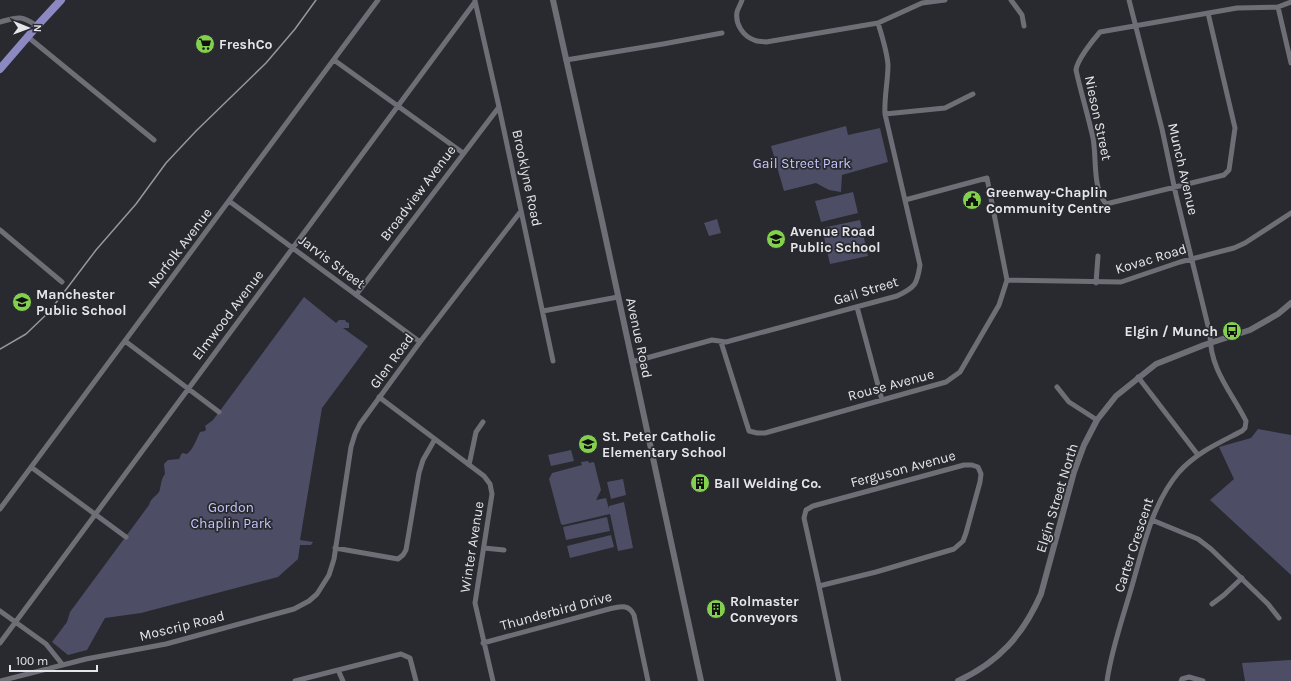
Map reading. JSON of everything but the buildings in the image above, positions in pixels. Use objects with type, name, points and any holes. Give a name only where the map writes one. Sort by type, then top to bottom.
[{"type":"main road","points":[[0,69],[61,0]]},
{"type":"street","name":"Norfolk Avenue","points":[[0,509],[378,0]]},
{"type":"street","name":"Avenue Road","points":[[553,0],[701,681]]},
{"type":"street","points":[[742,0],[738,11],[737,20],[746,35],[755,41],[778,40],[878,22],[922,3],[945,0]]},
{"type":"street","points":[[1012,0],[1022,15],[1024,26]]},
{"type":"street","name":"Munch Avenue","points":[[1129,0],[1162,129],[1174,188],[1210,334],[1210,343]]},
{"type":"street","name":"Elmwood Avenue","points":[[0,643],[294,248],[475,1]]},
{"type":"street","name":"Brooklyne Road","points":[[475,1],[553,361]]},
{"type":"street","points":[[1135,25],[1237,8],[1278,7],[1291,2]]},
{"type":"street","points":[[1278,7],[1291,64]]},
{"type":"street","points":[[1174,188],[1224,175],[1229,170],[1235,128],[1208,13]]},
{"type":"street","points":[[0,22],[18,18],[26,19],[37,26]]},
{"type":"street","name":"Gail Street","points":[[632,362],[712,340],[726,342],[898,296],[910,290],[918,280],[920,265],[885,114],[884,101],[888,62],[878,22]]},
{"type":"street","name":"Nieson Street","points":[[1135,25],[1100,32],[1076,67],[1093,140],[1097,180],[1101,198],[1106,204],[1174,188]]},
{"type":"street","points":[[566,60],[722,33]]},
{"type":"street","points":[[28,37],[154,140]]},
{"type":"street","points":[[334,60],[463,153]]},
{"type":"street","points":[[885,114],[945,108],[973,94]]},
{"type":"street","name":"Broadview Avenue","points":[[356,295],[499,107]]},
{"type":"street","name":"Rouse Avenue","points":[[721,342],[749,431],[757,433],[765,433],[946,382],[960,372],[999,305],[1007,280],[987,178],[905,200]]},
{"type":"street","name":"Jarvis Street","points":[[229,201],[420,342]]},
{"type":"street","name":"Glen Road","points":[[335,548],[351,448],[360,424],[420,342],[521,211]]},
{"type":"street","name":"Kovac Road","points":[[1007,280],[1096,283],[1121,282],[1192,258],[1240,245],[1291,213]]},
{"type":"street","points":[[0,230],[62,282]]},
{"type":"street","points":[[1096,283],[1098,256]]},
{"type":"street","points":[[543,311],[618,297]]},
{"type":"street","name":"Elgin Street North","points":[[958,681],[978,671],[993,661],[1010,645],[1025,626],[1034,610],[1045,581],[1074,472],[1084,445],[1097,420],[1116,396],[1156,364],[1210,343],[1250,330],[1278,314],[1291,303]]},
{"type":"street","points":[[857,307],[882,400]]},
{"type":"street","points":[[125,342],[219,412]]},
{"type":"street","name":"Carter Crescent","points":[[1107,681],[1126,607],[1152,520],[1159,503],[1168,487],[1179,473],[1198,455],[1211,446],[1242,431],[1245,428],[1246,421],[1218,373],[1210,343]]},
{"type":"street","points":[[1138,377],[1198,455]]},
{"type":"street","points":[[1057,387],[1069,402],[1097,420]]},
{"type":"street","name":"Winter Avenue","points":[[379,398],[484,476],[490,484],[492,494],[475,603],[493,681]]},
{"type":"street","points":[[469,465],[476,432],[483,422]]},
{"type":"street","points":[[335,548],[398,559],[403,556],[406,550],[418,473],[423,460],[435,439]]},
{"type":"street","name":"Ferguson Avenue","points":[[819,586],[876,572],[954,549],[963,541],[966,533],[980,482],[981,474],[978,467],[972,464],[964,465],[813,506],[806,510],[804,518],[839,681]]},
{"type":"street","points":[[31,467],[126,537]]},
{"type":"street","points":[[1152,520],[1198,539],[1211,549],[1268,604],[1279,618]]},
{"type":"street","name":"Moscrip Road","points":[[0,681],[62,664],[166,644],[294,609],[309,601],[317,594],[329,575],[335,548]]},
{"type":"street","points":[[484,548],[504,550]]},
{"type":"street","points":[[1212,604],[1224,596],[1242,578]]},
{"type":"street","name":"Thunderbird Drive","points":[[483,643],[625,606],[631,609],[634,615],[648,681]]},
{"type":"street","points":[[0,611],[46,644],[62,664]]},
{"type":"street","points":[[295,681],[401,654],[410,658],[416,681]]},
{"type":"street","points":[[338,670],[344,681]]},
{"type":"street","points":[[1181,681],[1182,679],[1189,677],[1203,681]]},
{"type":"green space","name":"Gail Street Park","points":[[846,126],[848,135],[880,128],[888,162],[842,175],[841,192],[829,190],[816,183],[784,191],[771,146]]},
{"type":"green space","points":[[853,192],[858,213],[821,222],[815,201]]},
{"type":"green space","points":[[717,219],[721,233],[709,236],[704,223]]},
{"type":"green space","points":[[860,220],[868,256],[830,264],[822,228]]},
{"type":"green space","name":"Gordon Chaplin Park","points":[[304,297],[336,323],[339,320],[345,320],[349,323],[349,328],[343,328],[368,346],[322,408],[300,540],[313,542],[311,545],[300,545],[298,559],[278,577],[141,613],[105,618],[87,650],[68,655],[52,642],[67,622],[70,612],[152,499],[159,492],[162,479],[165,474],[164,464],[168,460],[179,459],[182,453],[187,454],[189,452],[195,444],[200,432],[205,431],[205,426],[213,420]]},
{"type":"green space","points":[[1258,429],[1291,435],[1291,575],[1210,500],[1234,479],[1219,447],[1251,438]]},
{"type":"green space","points":[[571,450],[574,461],[551,466],[548,455]]},
{"type":"green space","points":[[588,461],[589,463],[594,462],[601,490],[596,500],[606,498],[609,509],[609,506],[624,502],[633,548],[618,551],[610,514],[563,525],[561,524],[549,479],[552,473],[582,465],[581,462]]},
{"type":"green space","points":[[623,479],[626,495],[611,499],[607,482]]},
{"type":"green space","points":[[607,517],[610,531],[566,540],[563,527]]},
{"type":"green space","points":[[611,535],[614,547],[570,558],[567,546]]},
{"type":"green space","points":[[1291,660],[1291,681],[1245,681],[1242,663]]},
{"type":"railway","points":[[0,349],[26,334],[49,312],[96,250],[136,204],[166,163],[196,131],[266,63],[295,29],[316,0]]},
{"type":"place","name":"FreshCo","points":[[205,44]]},
{"type":"place","name":"Greenway-Chaplin Community Centre","points":[[972,200]]},
{"type":"place","name":"Avenue Road Public School","points":[[776,239]]},
{"type":"place","name":"Manchester Public School","points":[[22,302]]},
{"type":"place","name":"Elgin / Munch","points":[[1232,331]]},
{"type":"place","name":"St. Peter Catholic Elementary School","points":[[588,444]]},
{"type":"place","name":"Ball Welding Co.","points":[[700,483]]},
{"type":"place","name":"Rolmaster Conveyors","points":[[716,609]]}]
